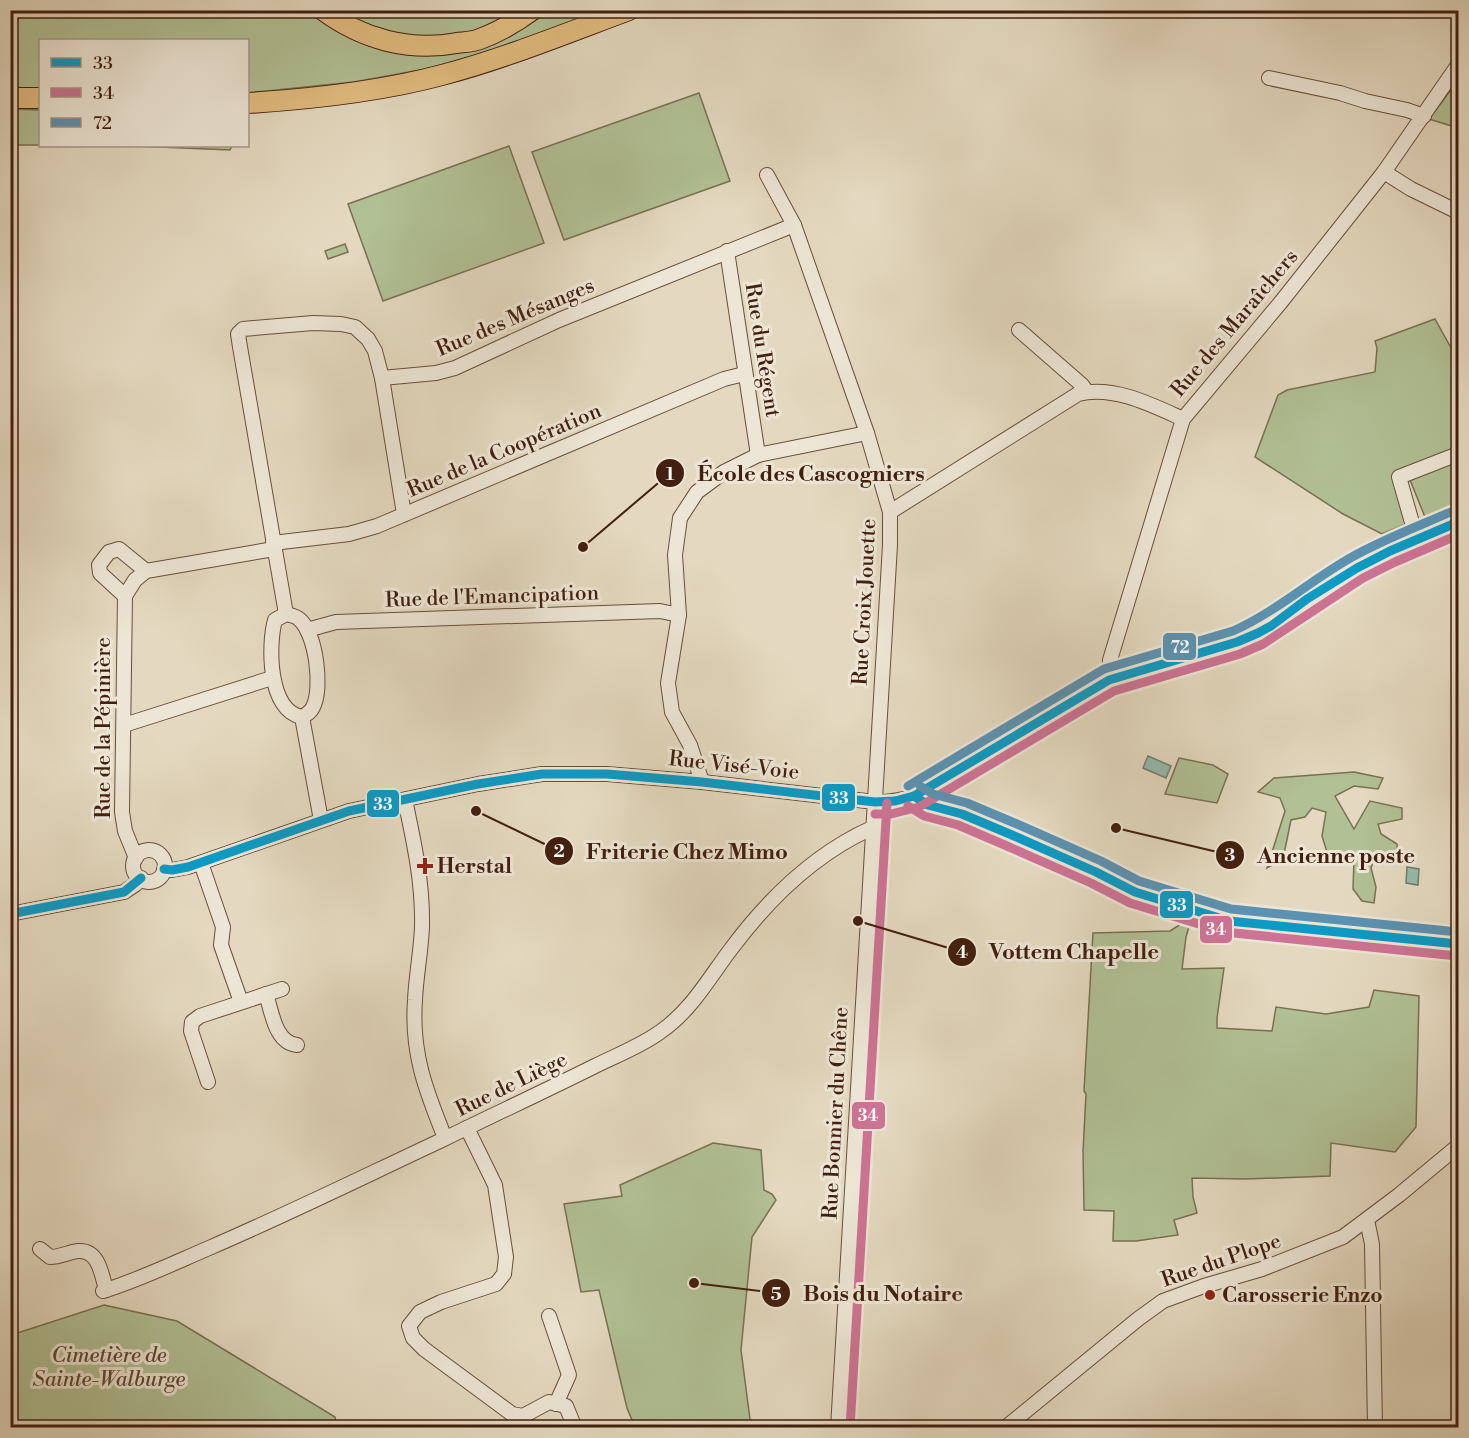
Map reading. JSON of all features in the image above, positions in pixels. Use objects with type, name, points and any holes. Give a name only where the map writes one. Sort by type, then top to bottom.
[{"type":"highway","points":[[323,10],[337,21],[371,37],[405,45],[438,47],[478,40],[504,29],[532,10]]},
{"type":"highway","points":[[249,103],[307,99],[442,75],[629,10]]},
{"type":"highway","points":[[10,98],[39,98]]},
{"type":"street","name":"Rue des Maraîchers","points":[[1109,680],[1110,660],[1183,419],[1281,302],[1384,172],[1458,65]]},
{"type":"street","points":[[1269,78],[1340,93],[1424,116]]},
{"type":"street","points":[[1384,172],[1411,189],[1458,212]]},
{"type":"street","name":"Rue Croix Jouette","points":[[767,175],[794,225],[867,433],[890,512],[874,802]]},
{"type":"street","name":"Rue des Mésanges","points":[[382,378],[436,373],[455,368],[551,324],[794,225]]},
{"type":"street","name":"Rue du Régent","points":[[727,251],[758,455]]},
{"type":"street","points":[[286,614],[238,334],[243,328],[322,323],[349,325],[360,330],[373,345],[382,378],[404,514]]},
{"type":"street","points":[[1019,330],[1082,385],[1087,392]]},
{"type":"street","name":"Rue de la Coopération","points":[[146,571],[361,531],[724,379],[744,374]]},
{"type":"street","points":[[890,512],[1078,394],[1087,392],[1118,395],[1146,402],[1183,419]]},
{"type":"street","points":[[702,782],[690,745],[672,712],[668,684],[679,615],[675,555],[680,518],[697,492],[724,472],[758,455],[867,433]]},
{"type":"street","points":[[1417,540],[1399,477],[1458,454]]},
{"type":"street","name":"Rue Visé-Voie","points":[[10,914],[124,892],[141,878],[155,880],[160,877],[164,869],[179,870],[350,811],[478,784],[542,774],[607,774],[702,782],[874,802],[890,802],[914,796],[1109,680],[1237,642],[1258,633],[1307,599],[1358,568],[1458,522]]},
{"type":"street","points":[[119,549],[146,571],[135,580],[125,596],[100,573],[99,565],[110,552],[119,549]]},
{"type":"street","name":"Rue de la Pépinière","points":[[125,596],[122,812],[125,831],[136,858]]},
{"type":"street","name":"Rue de l'Emancipation","points":[[307,630],[336,622],[660,611],[679,615]]},
{"type":"street","points":[[286,614],[300,620],[307,630],[314,651],[317,681],[314,706],[302,717]]},
{"type":"street","points":[[286,614],[275,620],[273,629],[272,678],[292,714],[302,717]]},
{"type":"street","points":[[124,725],[272,678]]},
{"type":"street","points":[[302,717],[321,820]]},
{"type":"street","points":[[914,796],[928,805],[962,814],[1012,835],[1135,892],[1229,921],[1458,944]]},
{"type":"street","points":[[405,800],[417,853],[421,891],[422,928],[414,1002],[417,1060],[428,1097],[445,1138]]},
{"type":"street","name":"Rue Bonnier du Chêne","points":[[838,1428],[874,802]]},
{"type":"street","name":"Rue de Liège","points":[[40,1250],[50,1257],[78,1251],[89,1253],[98,1262],[104,1291],[133,1281],[291,1212],[659,1034],[688,1008],[767,903],[782,888],[799,873],[855,836],[872,828]]},
{"type":"street","points":[[141,878],[134,870],[136,858],[146,850],[157,852],[164,860],[164,869]]},
{"type":"street","points":[[201,863],[223,927],[221,945],[241,1002]]},
{"type":"street","points":[[208,1082],[190,1026],[192,1022],[200,1016],[282,989]]},
{"type":"street","points":[[266,994],[280,1037],[288,1043],[297,1045]]},
{"type":"street","points":[[467,1128],[495,1185],[506,1257],[504,1274],[496,1284],[441,1302],[420,1312],[409,1326],[413,1338],[424,1349],[512,1414],[524,1416],[549,1402],[566,1406],[575,1428]]},
{"type":"street","name":"Rue du Plope","points":[[1005,1428],[1163,1301],[1262,1269],[1343,1237],[1458,1146]]},
{"type":"street","points":[[1367,1220],[1372,1244],[1375,1428]]},
{"type":"street","points":[[549,1316],[569,1375],[556,1404]]},
{"type":"street","points":[[1452,1428],[1458,1427]]},
{"type":"green space","points":[[10,11],[309,11],[330,27],[352,39],[400,52],[426,54],[476,47],[501,39],[526,27],[548,11],[613,11],[542,36],[431,68],[354,82],[249,93],[249,39],[39,39],[39,89],[11,87]]},
{"type":"green space","points":[[340,11],[517,11],[475,30],[452,35],[428,36],[405,35],[382,30]]},
{"type":"green space","points":[[1450,91],[1458,95],[1458,128],[1429,119]]},
{"type":"green space","points":[[699,93],[730,181],[564,240],[532,152]]},
{"type":"green space","points":[[10,109],[39,110],[39,145],[11,145]]},
{"type":"green space","points":[[509,146],[544,243],[383,301],[348,204]]},
{"type":"green space","points":[[159,147],[232,147],[230,150]]},
{"type":"green space","points":[[345,244],[348,252],[328,259],[325,251]]},
{"type":"green space","points":[[1435,319],[1450,346],[1458,344],[1458,504],[1425,517],[1410,480],[1399,478],[1406,524],[1382,534],[1343,514],[1255,457],[1278,395],[1287,390],[1375,372],[1377,348],[1375,341]]},
{"type":"green space","points":[[1179,758],[1213,765],[1228,774],[1217,803],[1165,794]]},
{"type":"green space","points":[[1354,772],[1383,778],[1378,789],[1354,786],[1335,796],[1354,829],[1370,801],[1402,808],[1402,819],[1378,824],[1381,834],[1397,844],[1398,857],[1390,860],[1388,853],[1376,853],[1371,868],[1376,887],[1374,903],[1362,901],[1353,889],[1354,859],[1344,857],[1331,865],[1322,836],[1326,812],[1312,808],[1305,817],[1291,820],[1283,859],[1267,868],[1285,811],[1280,798],[1258,792],[1274,778]]},
{"type":"green space","points":[[1185,915],[1192,917],[1186,937],[1182,969],[1224,968],[1217,1028],[1272,1031],[1276,1007],[1326,1014],[1369,1007],[1374,990],[1419,996],[1416,1127],[1395,1152],[1331,1143],[1330,1176],[1192,1178],[1197,1213],[1174,1220],[1178,1235],[1136,1241],[1113,1241],[1114,1211],[1084,1210],[1083,1152],[1086,1094],[1084,1091],[1093,933],[1170,931],[1181,924]]},
{"type":"green space","points":[[713,1143],[761,1150],[764,1190],[772,1194],[776,1200],[752,1237],[741,1350],[751,1427],[635,1427],[627,1408],[599,1290],[581,1292],[564,1204],[622,1196],[620,1185]]},
{"type":"green space","name":"Cimetière de Sainte-Walburge","points":[[104,1305],[177,1321],[335,1417],[337,1427],[11,1427],[11,1335]]},
{"type":"shaded area","points":[[1148,756],[1171,766],[1166,778],[1143,768]]},
{"type":"shaded area","points":[[1407,867],[1419,869],[1418,885],[1406,883]]},
{"type":"transit line","name":"72","points":[[908,786],[1104,669],[1233,631],[1264,615],[1352,557],[1389,538],[1453,511]]},
{"type":"transit line","name":"33","points":[[164,869],[188,867],[349,811],[478,784],[542,774],[607,774],[702,782],[875,802],[895,801],[914,796],[1109,680],[1237,642],[1258,633],[1357,568],[1458,522]]},
{"type":"transit line","name":"34","points":[[875,814],[891,814],[919,807],[1114,691],[1240,654],[1263,644],[1363,578],[1458,535]]},
{"type":"transit line","name":"72","points":[[920,786],[933,794],[967,803],[1017,824],[1101,861],[1139,881],[1231,909],[1458,932]]},
{"type":"transit line","name":"33","points":[[914,796],[928,805],[962,814],[1012,835],[1135,892],[1229,921],[1458,944]]},
{"type":"transit line","name":"34","points":[[850,1428],[887,803]]},
{"type":"transit line","name":"34","points":[[908,806],[924,816],[958,825],[1007,846],[1130,903],[1225,932],[1457,956]]},
{"type":"transit line","name":"33","points":[[10,914],[124,892],[141,878]]},
{"type":"place","name":"École des Cascogniers","points":[[583,547]]},
{"type":"place","name":"Friterie Chez Mimo","points":[[476,811]]},
{"type":"place","name":"Ancienne poste","points":[[1116,828]]},
{"type":"place","name":"Herstal","points":[[425,866]]},
{"type":"place","name":"Vottem Chapelle","points":[[858,921]]},
{"type":"place","name":"Bois du Notaire","points":[[694,1283]]},
{"type":"place","name":"Carosserie Enzo","points":[[1210,1295]]}]
